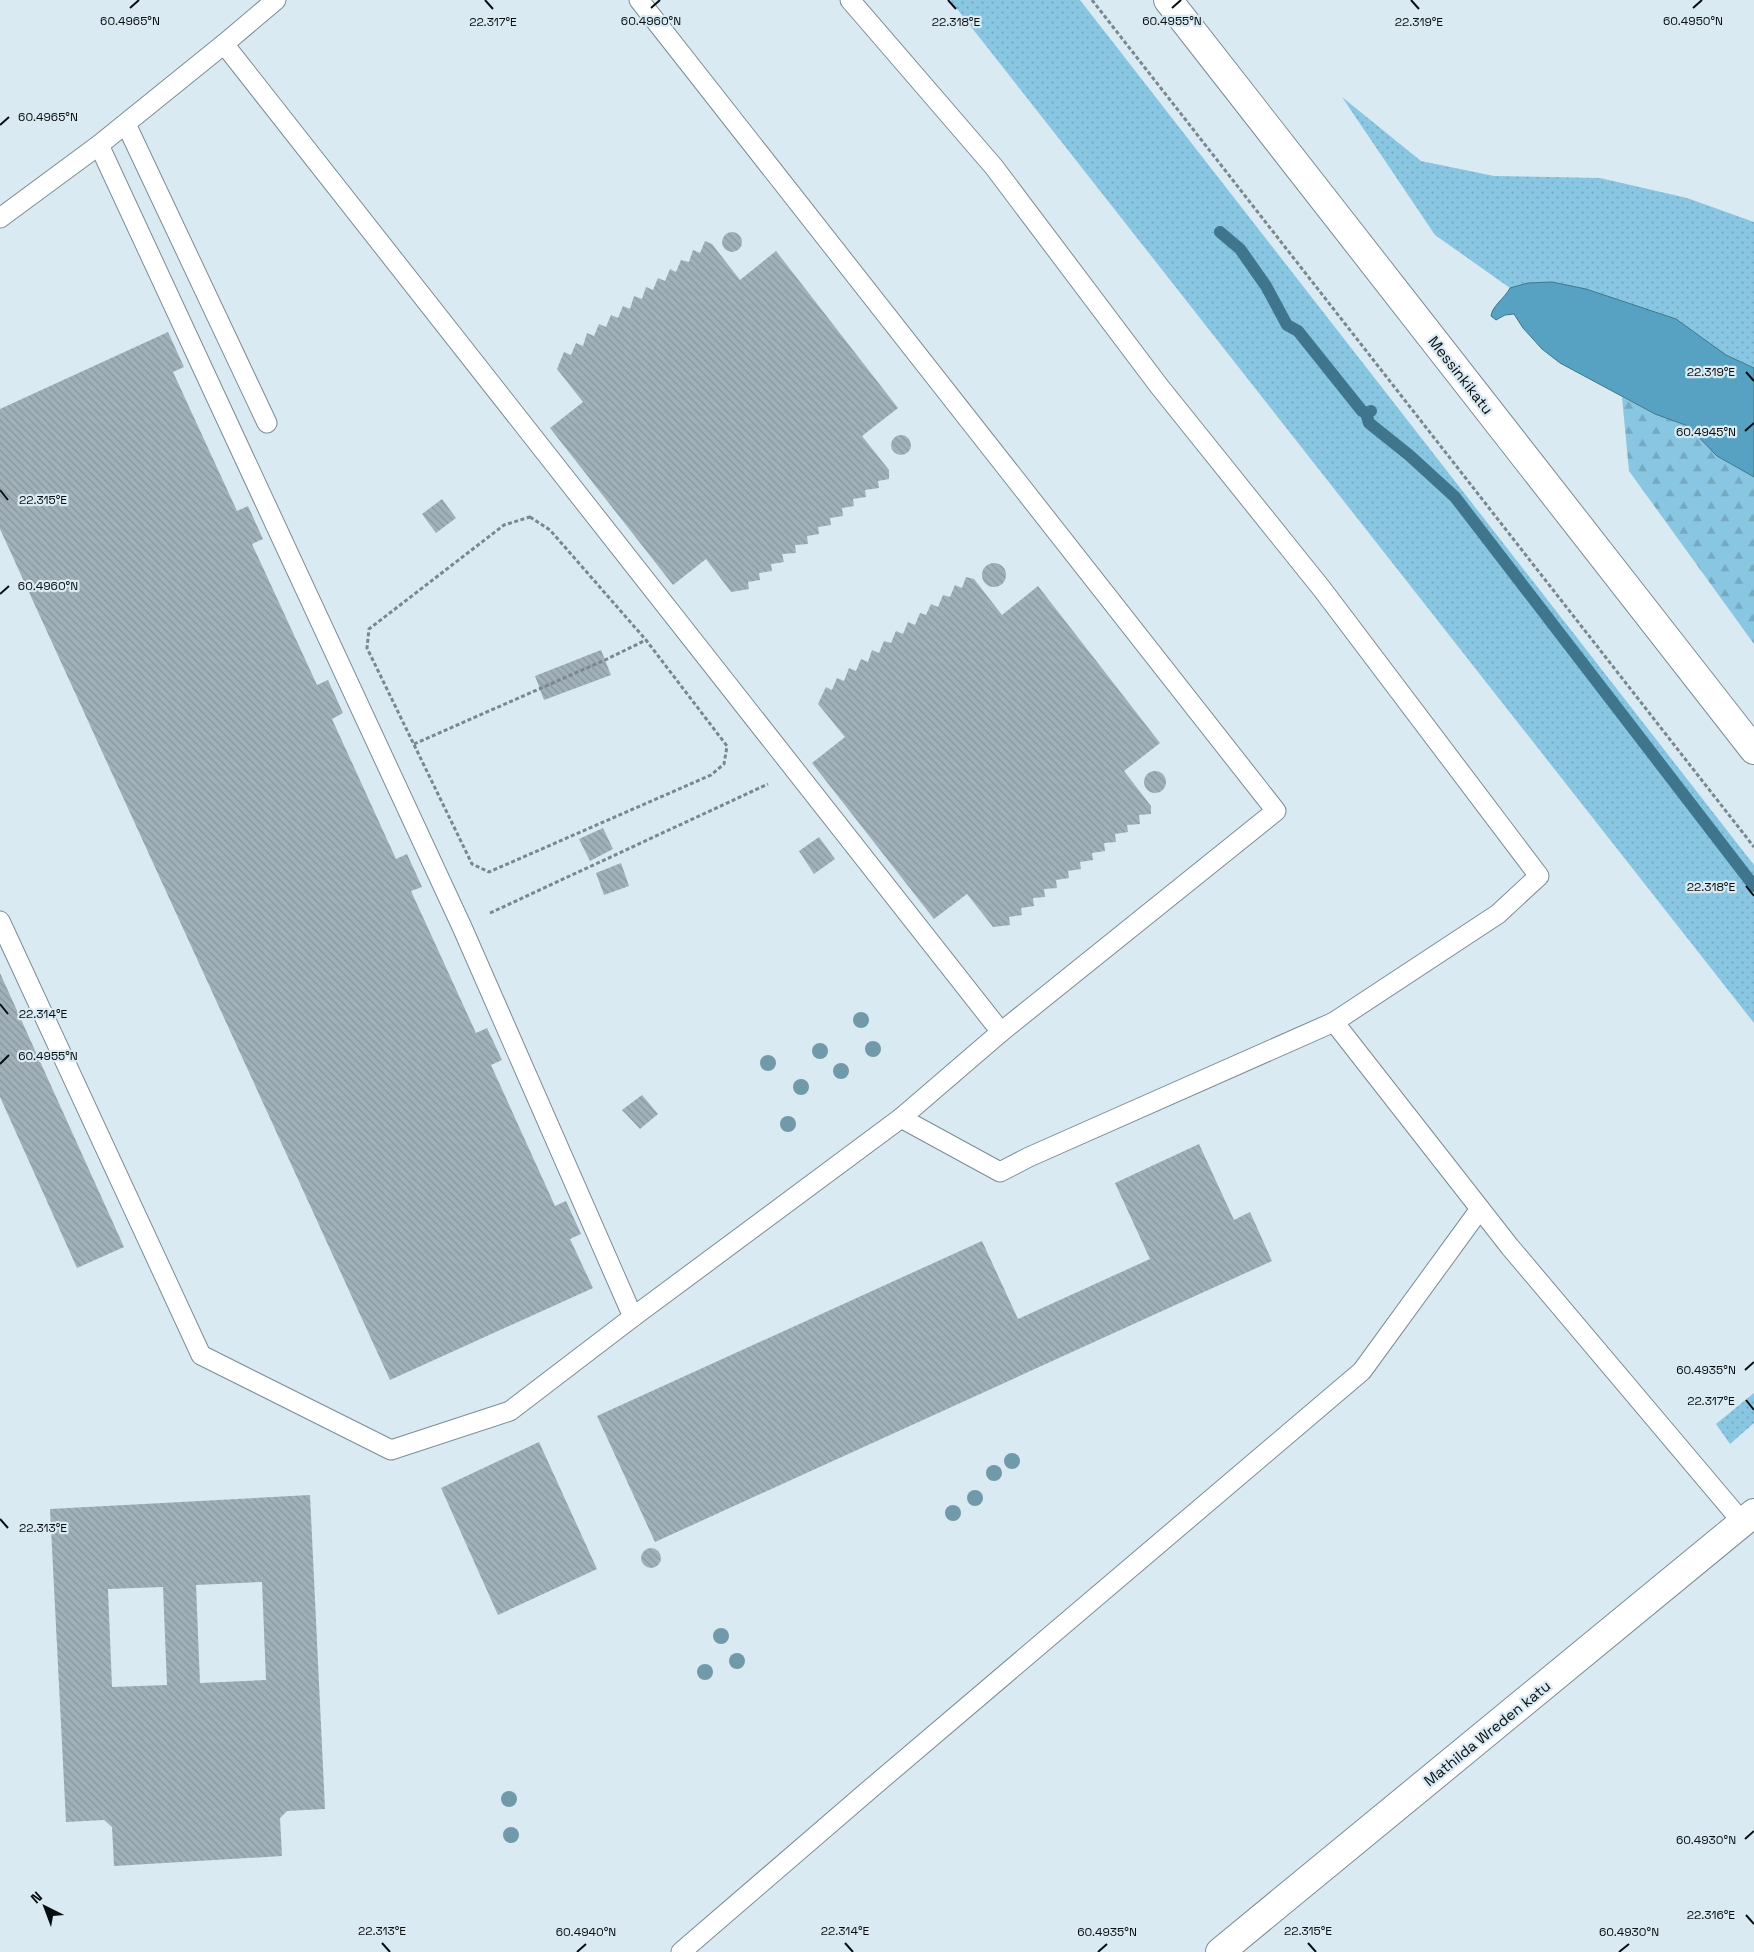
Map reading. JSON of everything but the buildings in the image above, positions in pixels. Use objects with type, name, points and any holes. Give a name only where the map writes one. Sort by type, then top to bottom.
[{"type":"street","name":"Messinkikatu","points":[[1168,0],[1754,750]]},
{"type":"street","name":"Mathilda Wreden katu","points":[[1220,1952],[1748,1518]]},
{"type":"lane","points":[[0,218],[126,124],[276,0]]},
{"type":"lane","points":[[0,921],[202,1355],[391,1450],[510,1411],[633,1316],[901,1118],[1001,1032],[1276,810],[639,0]]},
{"type":"lane","points":[[850,0],[994,167],[1159,386],[1322,589],[1539,876],[1498,914],[1334,1022],[1000,1172],[901,1118]]},
{"type":"lane","points":[[224,44],[1001,1032]]},
{"type":"lane","points":[[126,124],[267,422]]},
{"type":"lane","points":[[99,145],[462,926],[633,1316]]},
{"type":"lane","points":[[1334,1022],[1516,1255],[1748,1518]]},
{"type":"lane","points":[[681,1952],[861,1796],[1362,1371],[1480,1209]]},
{"type":"path","points":[[1092,0],[1754,846]]},
{"type":"path","points":[[530,517],[550,530],[646,640],[726,746],[724,764],[711,775],[489,872],[472,864],[367,648],[369,629],[504,525],[530,517]]},
{"type":"path","points":[[414,744],[646,640]]},
{"type":"path","points":[[462,926],[796,772]]},
{"type":"green space","points":[[950,0],[1080,0],[1754,865],[1754,1023]]},
{"type":"green space","points":[[1342,97],[1421,161],[1494,176],[1600,178],[1687,198],[1754,222],[1754,368],[1726,355],[1676,319],[1586,289],[1552,282],[1528,283],[1510,288],[1435,235]]},
{"type":"green space","points":[[1622,397],[1655,414],[1688,426],[1717,456],[1754,477],[1754,644],[1629,471]]},
{"type":"green space","points":[[1754,1393],[1754,1423],[1730,1444],[1716,1424]]},
{"type":"shaded area","points":[[1552,282],[1586,289],[1676,319],[1726,355],[1754,368],[1754,477],[1717,456],[1688,426],[1655,414],[1560,363],[1542,349],[1523,328],[1514,314],[1505,315],[1496,320],[1491,316],[1510,288],[1528,283]]},
{"type":"waterway","points":[[1220,232],[1240,249],[1266,286],[1287,325],[1298,331],[1362,411],[1366,413],[1371,411]]},
{"type":"waterway","points":[[1366,413],[1369,423],[1409,455],[1455,497],[1754,886]]}]
